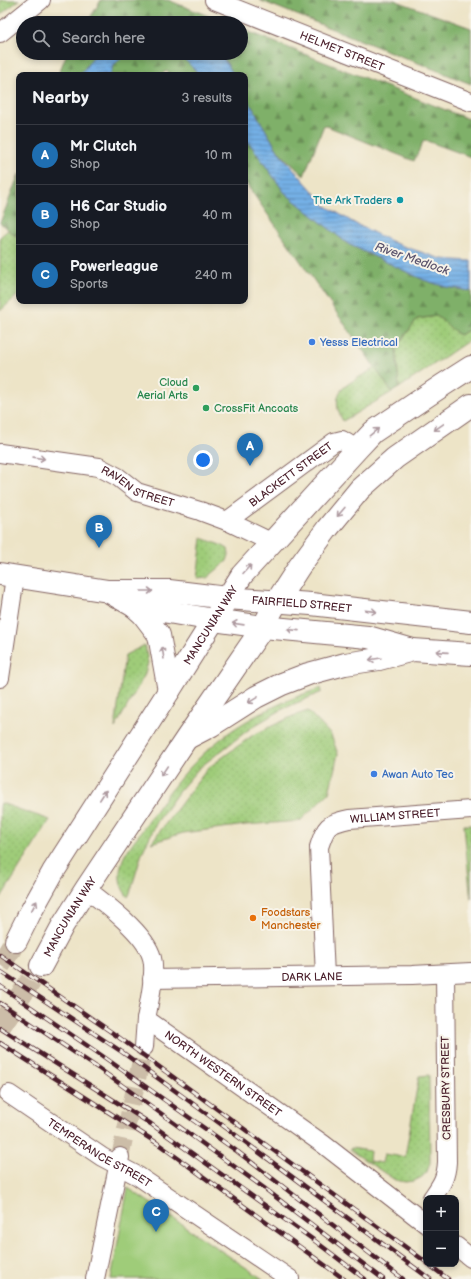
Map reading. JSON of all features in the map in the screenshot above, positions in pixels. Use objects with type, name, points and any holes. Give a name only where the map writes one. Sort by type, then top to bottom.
[{"type":"main road","name":"MANCUNIAN WAY","points":[[16,940],[53,872],[242,574],[374,432],[471,367]]},
{"type":"main road","name":"MANCUNIAN WAY","points":[[42,966],[63,926],[86,889],[263,627],[277,601],[299,567],[327,529],[360,489],[395,458],[471,405]]},
{"type":"main road","name":"FAIRFIELD STREET","points":[[8,576],[108,591],[169,591],[227,598],[336,606],[471,622]]},
{"type":"main road","name":"FAIRFIELD STREET","points":[[108,591],[134,606],[214,620],[263,627],[368,637],[413,650],[471,654]]},
{"type":"main road","points":[[134,606],[143,614],[159,635],[169,691]]},
{"type":"main road","name":"FAIRFIELD STREET","points":[[186,739],[212,725],[256,697],[282,684],[308,674],[345,664],[379,659],[413,650]]},
{"type":"street","points":[[22,16],[41,0]]},
{"type":"street","name":"HELMET STREET","points":[[214,0],[471,102]]},
{"type":"street","points":[[0,34],[16,21]]},
{"type":"street","name":"BLACKETT STREET","points":[[227,521],[334,442],[342,440],[357,449]]},
{"type":"street","name":"RAVEN STREET","points":[[0,453],[99,467],[118,477],[137,492],[200,511],[227,521],[271,542]]},
{"type":"street","points":[[0,678],[8,576]]},
{"type":"street","name":"WILLIAM STREET","points":[[325,976],[319,847],[324,832],[332,823],[348,819],[471,810]]},
{"type":"street","points":[[86,889],[109,907],[138,934],[147,945],[152,958],[152,979],[144,1047]]},
{"type":"street","name":"DARK LANE","points":[[152,979],[445,974],[471,972]]},
{"type":"street","name":"CRESBURY STREET","points":[[434,1195],[443,1184],[447,1172],[445,974]]},
{"type":"street","name":"NORTH WESTERN STREET","points":[[146,1020],[423,1215]]},
{"type":"street","name":"TEMPERANCE STREET","points":[[9,1094],[102,1157],[119,1161],[144,1181],[290,1279]]},
{"type":"street","points":[[96,1279],[119,1161]]},
{"type":"street","points":[[459,1248],[471,1258]]},
{"type":"green space","points":[[0,0],[19,0],[0,15]]},
{"type":"green space","points":[[101,0],[168,0],[208,16],[91,16]]},
{"type":"green space","points":[[259,0],[394,0],[471,28],[471,84]]},
{"type":"green space","points":[[248,32],[471,120],[471,157],[424,140],[414,161],[324,125],[304,176],[278,151],[248,100],[248,72],[232,72],[224,60],[248,60]]},
{"type":"green space","points":[[64,60],[91,60],[82,72],[59,72]]},
{"type":"green space","points":[[119,60],[185,60],[197,72],[111,72],[113,66]]},
{"type":"green space","points":[[248,141],[285,193],[348,244],[424,280],[446,287],[471,291],[471,329],[459,335],[437,316],[417,319],[396,348],[399,388],[392,392],[248,186]]},
{"type":"green space","points":[[16,182],[16,236],[0,223]]},
{"type":"green space","points":[[8,230],[16,237],[16,297],[0,311],[0,237]]},
{"type":"green space","points":[[437,316],[459,335],[471,329],[471,339],[399,388],[396,348],[417,319]]},
{"type":"green space","points":[[375,368],[392,392],[343,421],[337,404],[340,392],[350,383]]},
{"type":"green space","points":[[202,538],[228,549],[229,555],[227,561],[207,578],[197,579]]},
{"type":"green space","points":[[145,645],[148,663],[144,676],[115,728],[125,655]]},
{"type":"green space","points":[[321,688],[322,692],[283,709],[252,727],[199,768],[179,791],[157,822],[142,853],[128,897],[121,885],[120,880],[123,859],[133,842],[171,789],[194,763],[206,751],[244,722],[276,706]]},
{"type":"green space","points":[[308,711],[331,735],[338,754],[329,793],[300,821],[246,825],[183,833],[151,843],[208,768],[253,735],[293,716]]},
{"type":"green space","points":[[1,803],[50,820],[0,899],[0,808]]},
{"type":"green space","points":[[464,825],[471,825],[471,898],[470,892]]},
{"type":"green space","points":[[429,1075],[430,1163],[427,1172],[422,1177],[414,1181],[405,1182],[395,1180],[350,1150],[351,1148],[370,1151],[369,1161],[382,1163],[384,1154],[405,1157],[419,1076]]},
{"type":"green space","points":[[128,1188],[257,1275],[263,1279],[111,1279]]},
{"type":"water","points":[[91,60],[119,60],[113,66],[111,72],[82,72]]},
{"type":"water","points":[[185,60],[224,60],[232,72],[197,72]]},
{"type":"water","name":"River Medlock","points":[[248,100],[278,151],[326,206],[356,224],[397,244],[442,259],[471,261],[471,291],[446,287],[424,280],[348,244],[285,193],[248,141]]},
{"type":"tunnel","points":[[0,965],[16,941]]},
{"type":"tunnel","points":[[0,1026],[41,966]]},
{"type":"tunnel","points":[[120,1157],[144,1047]]},
{"type":"railway","points":[[0,955],[117,1036],[423,1260]]},
{"type":"railway","points":[[0,971],[122,1052],[430,1279]]},
{"type":"railway","points":[[0,986],[238,1152],[403,1279]]},
{"type":"railway","points":[[0,1003],[98,1068],[264,1188],[383,1279]]},
{"type":"railway","points":[[0,1028],[151,1124],[315,1241],[365,1279]]},
{"type":"railway","points":[[0,1043],[157,1143],[344,1279]]},
{"type":"railway","points":[[432,1267],[448,1279]]},
{"type":"place","name":"The Ark Traders","points":[[400,200]]},
{"type":"place","name":"Yesss Electrical","points":[[312,342]]},
{"type":"place","name":"Cloud Aerial Arts","points":[[196,388]]},
{"type":"place","name":"CrossFit Ancoats","points":[[206,408]]},
{"type":"place","name":"Mr Clutch","points":[[250,466]]},
{"type":"place","name":"H6 Car Studio","points":[[99,548]]},
{"type":"place","name":"Awan Auto Tec","points":[[374,774]]},
{"type":"place","name":"Foodstars Manchester","points":[[253,918]]},
{"type":"place","name":"Powerleague","points":[[156,1232]]}]
